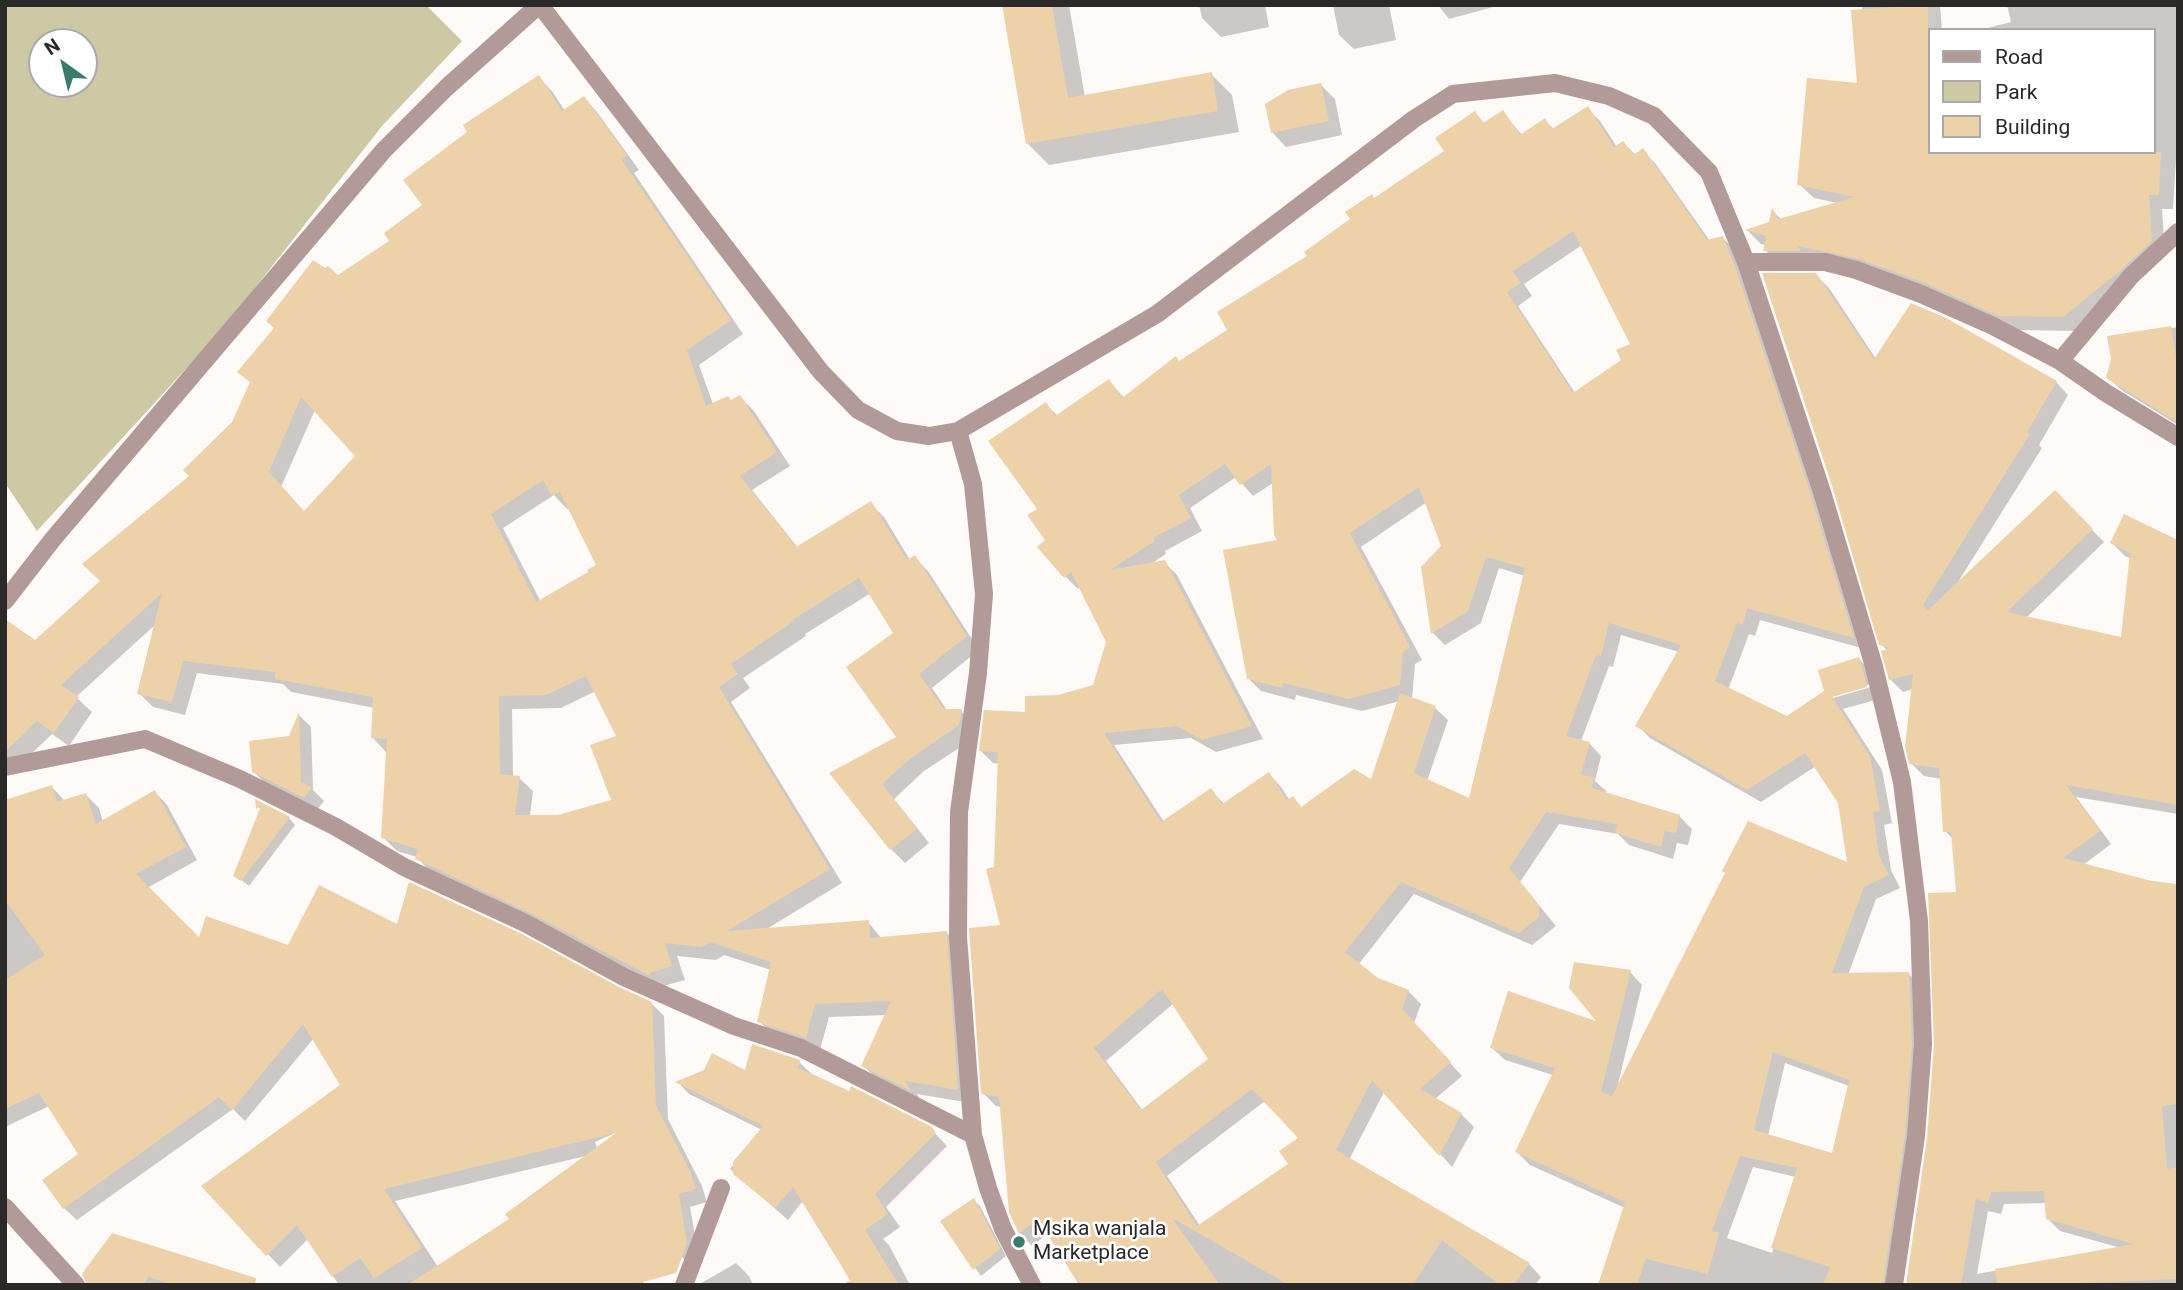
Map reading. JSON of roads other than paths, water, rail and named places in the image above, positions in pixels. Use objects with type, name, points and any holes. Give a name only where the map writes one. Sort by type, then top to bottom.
[{"type":"street","points":[[5,601],[61,529],[384,150],[446,88],[539,5],[830,382],[858,410],[897,431],[929,436],[958,431],[1157,314],[1414,120],[1453,94],[1555,83],[1609,96],[1654,116],[1709,172],[1746,262],[1852,590],[1902,782],[1919,921],[1923,1044],[1916,1136],[1894,1285]]},
{"type":"street","points":[[2060,361],[2123,284],[2178,232]]},
{"type":"street","points":[[1746,262],[1825,262],[1856,270],[1921,295],[1993,326],[2060,361],[2178,437]]},
{"type":"street","points":[[958,431],[973,484],[984,594],[978,673],[959,812],[958,937],[973,1135],[999,1219],[1032,1285]]},
{"type":"street","points":[[5,767],[145,739],[240,779],[336,827],[404,867],[525,923],[624,978],[734,1026],[801,1048],[973,1135]]},
{"type":"street","points":[[684,1285],[721,1188]]},
{"type":"street","points":[[5,1207],[76,1285]]},
{"type":"place","name":"Msika wanjala Marketplace","points":[[1019,1242]]}]
